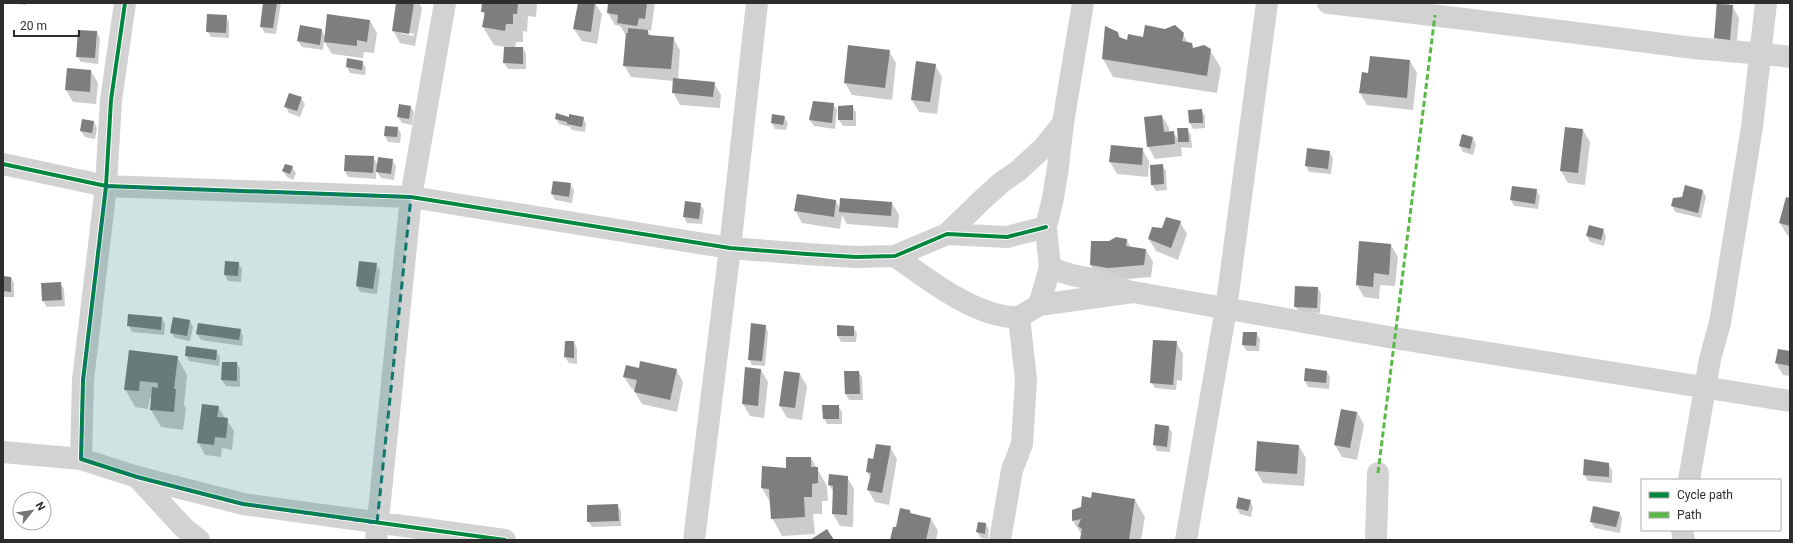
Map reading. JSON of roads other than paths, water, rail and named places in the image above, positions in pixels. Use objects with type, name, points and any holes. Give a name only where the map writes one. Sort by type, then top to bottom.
[{"type":"street","points":[[81,459],[83,380],[106,186],[112,100],[125,3]]},
{"type":"street","points":[[376,532],[411,198],[445,3]]},
{"type":"street","points":[[694,540],[730,248],[757,3]]},
{"type":"street","points":[[1039,305],[1050,268],[1046,228],[1053,198],[1058,167],[1062,123],[1083,3]]},
{"type":"street","points":[[1186,540],[1226,309],[1267,3]]},
{"type":"street","points":[[1328,3],[1436,9],[1688,47],[1790,57]]},
{"type":"street","points":[[1689,479],[1710,359],[1720,324],[1756,106],[1766,3]]},
{"type":"street","points":[[3,164],[106,186],[411,198],[730,248],[856,257],[895,256],[947,234],[1002,182],[1018,171],[1043,148],[1062,123]]},
{"type":"street","points":[[947,234],[1007,237],[1046,228]]},
{"type":"street","points":[[895,256],[947,292],[967,303],[1006,317],[1018,317],[1039,305],[1133,292]]},
{"type":"street","points":[[1050,268],[1072,276],[1098,280],[1133,292],[1226,309],[1790,401]]},
{"type":"street","points":[[1000,540],[1012,470],[1022,444],[1026,380],[1018,317]]},
{"type":"street","points":[[3,452],[81,459],[137,478],[243,504],[376,532],[505,540]]},
{"type":"street","points":[[1376,540],[1378,473]]},
{"type":"street","points":[[137,478],[183,527],[199,540]]}]
